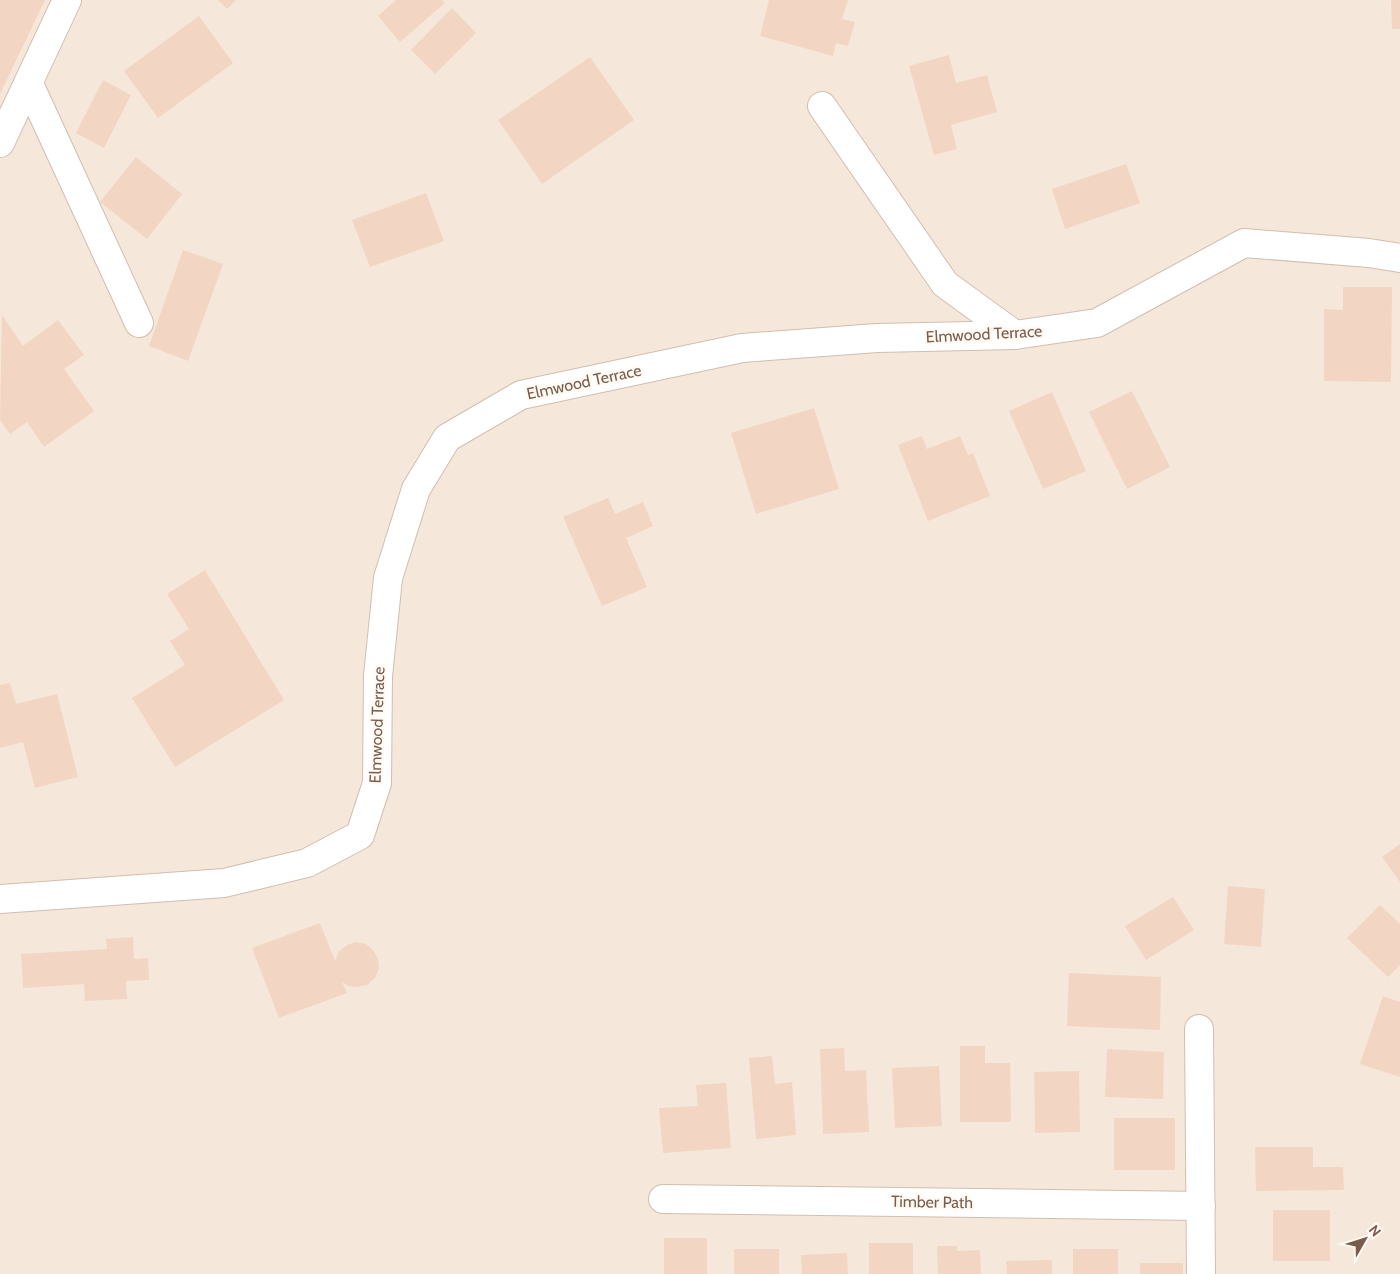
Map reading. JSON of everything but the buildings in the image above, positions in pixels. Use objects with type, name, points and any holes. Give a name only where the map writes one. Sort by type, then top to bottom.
[{"type":"street","points":[[0,141],[29,84],[67,0]]},
{"type":"street","points":[[29,84],[139,323]]},
{"type":"street","points":[[822,106],[945,284],[1014,335]]},
{"type":"street","name":"Elmwood Terrace","points":[[0,899],[224,883],[308,863],[360,835],[377,783],[378,676],[388,578],[416,489],[447,438],[521,395],[742,348],[877,338],[1014,335],[1097,324],[1244,244],[1369,253],[1400,258]]},
{"type":"street","points":[[1199,1029],[1201,1274]]},
{"type":"street","name":"Timber Path","points":[[663,1198],[1200,1206]]},
{"type":"shaded area","points":[[0,0],[1400,0],[1400,1274],[0,1274]]}]
